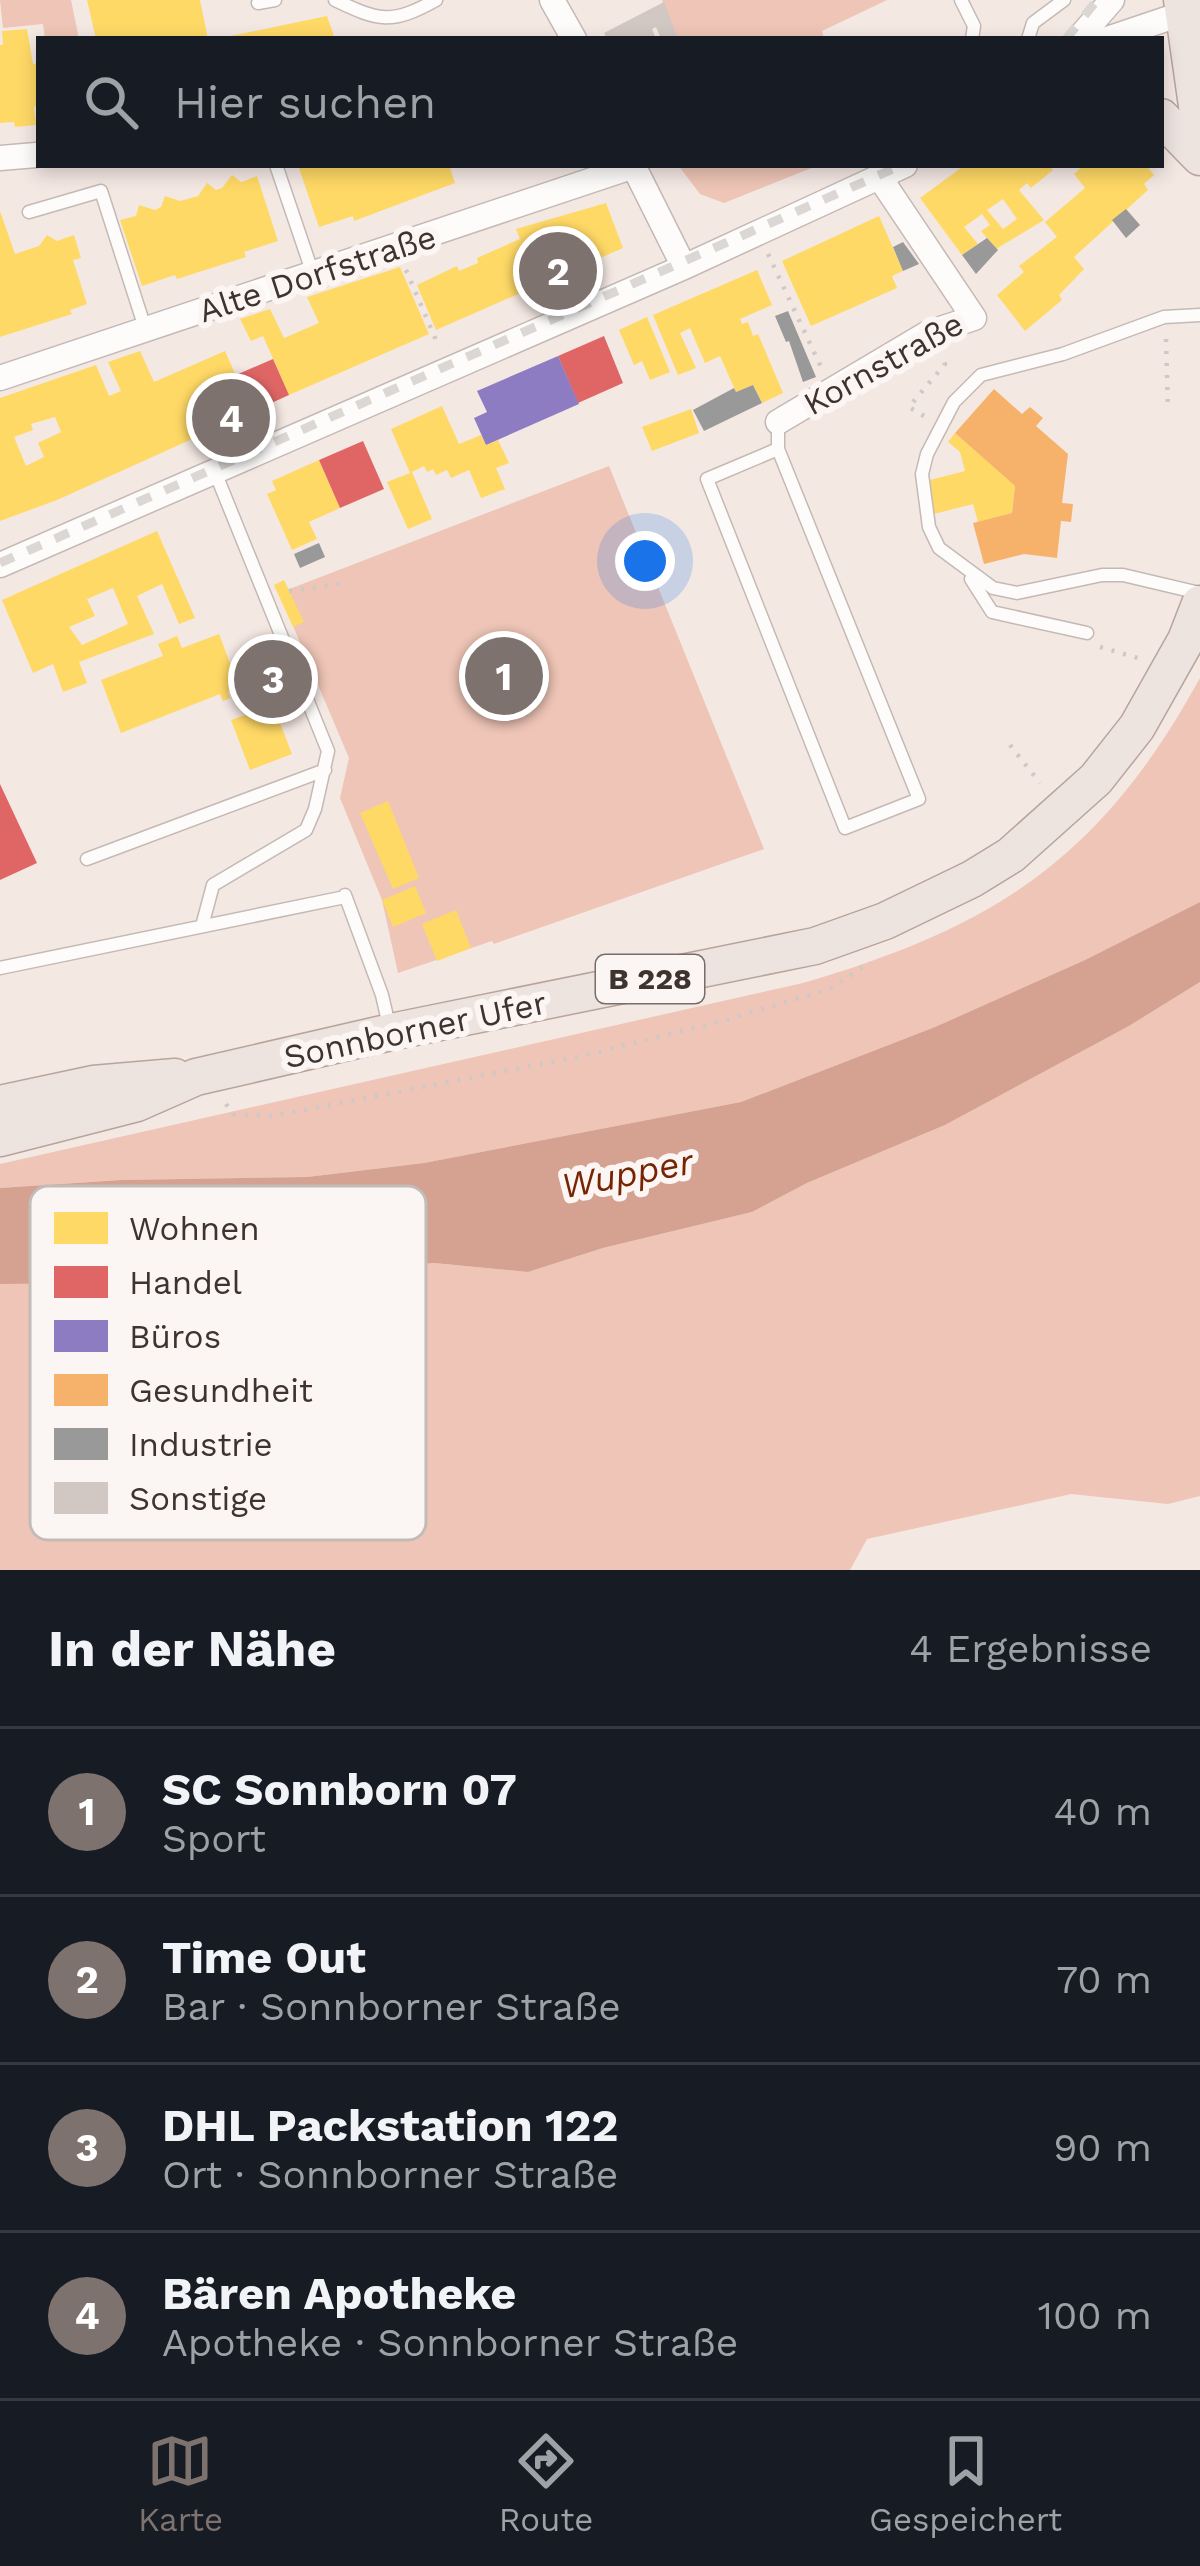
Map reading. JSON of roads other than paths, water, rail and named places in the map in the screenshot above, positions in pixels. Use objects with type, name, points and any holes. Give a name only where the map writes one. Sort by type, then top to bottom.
[{"type":"main road","points":[[1183,6],[1200,127]]},
{"type":"main road","points":[[1164,120],[1200,158]]},
{"type":"main road","name":"Sonnborner Ufer","points":[[0,1138],[137,1103],[200,1076],[815,946],[886,922],[1011,855],[1062,811],[1119,752],[1172,668],[1200,604]]},
{"type":"main road","name":"Sonnborner Ufer","points":[[0,1104],[144,1077],[200,1076]]},
{"type":"street","points":[[552,0],[572,36]]},
{"type":"street","points":[[1081,36],[1112,0]]},
{"type":"street","points":[[1114,36],[1183,6]]},
{"type":"street","points":[[0,158],[36,155]]},
{"type":"street","name":"Alte Dorfstraße","points":[[0,378],[624,168]]},
{"type":"street","points":[[634,168],[684,267]]},
{"type":"street","points":[[0,565],[684,267],[899,168]]},
{"type":"street","name":"Kornstraße","points":[[778,422],[928,333],[974,318],[880,178]]},
{"type":"lane","points":[[258,4],[274,0]]},
{"type":"lane","points":[[334,0],[368,17],[388,18],[436,0]]},
{"type":"lane","points":[[961,0],[974,26],[972,36]]},
{"type":"lane","points":[[1029,36],[1033,23],[1064,0]]},
{"type":"lane","points":[[277,168],[314,275]]},
{"type":"lane","points":[[29,212],[101,191],[146,330]]},
{"type":"lane","points":[[1200,315],[1164,317],[1063,354],[981,375],[954,402],[922,474],[929,527],[939,548],[993,588],[1016,593],[1123,575],[1200,593]]},
{"type":"lane","points":[[778,422],[778,449],[919,799],[845,828],[706,479],[778,449]]},
{"type":"lane","points":[[202,926],[213,885],[306,830],[328,751],[215,471]]},
{"type":"lane","points":[[967,572],[992,612],[1085,638]]},
{"type":"lane","points":[[87,859],[325,770]]},
{"type":"lane","points":[[0,968],[345,896],[382,994],[391,1032]]},
{"type":"water","name":"Wupper","points":[[1200,902],[1200,982],[1129,1026],[945,1125],[807,1183],[752,1212],[603,1248],[528,1272],[426,1264],[426,1186],[30,1186],[307,1177],[424,1163],[741,1102],[935,1027]]},
{"type":"water","points":[[30,1186],[30,1284],[0,1284],[0,1188]]},
{"type":"railway","points":[[1068,36],[1097,0]]},
{"type":"railway","points":[[0,563],[895,168]]},
{"type":"place","name":"Time Out","points":[[558,271]]},
{"type":"place","name":"Bären Apotheke","points":[[231,418]]},
{"type":"place","name":"SC Sonnborn 07","points":[[504,676]]},
{"type":"place","name":"DHL Packstation 122","points":[[273,679]]}]
